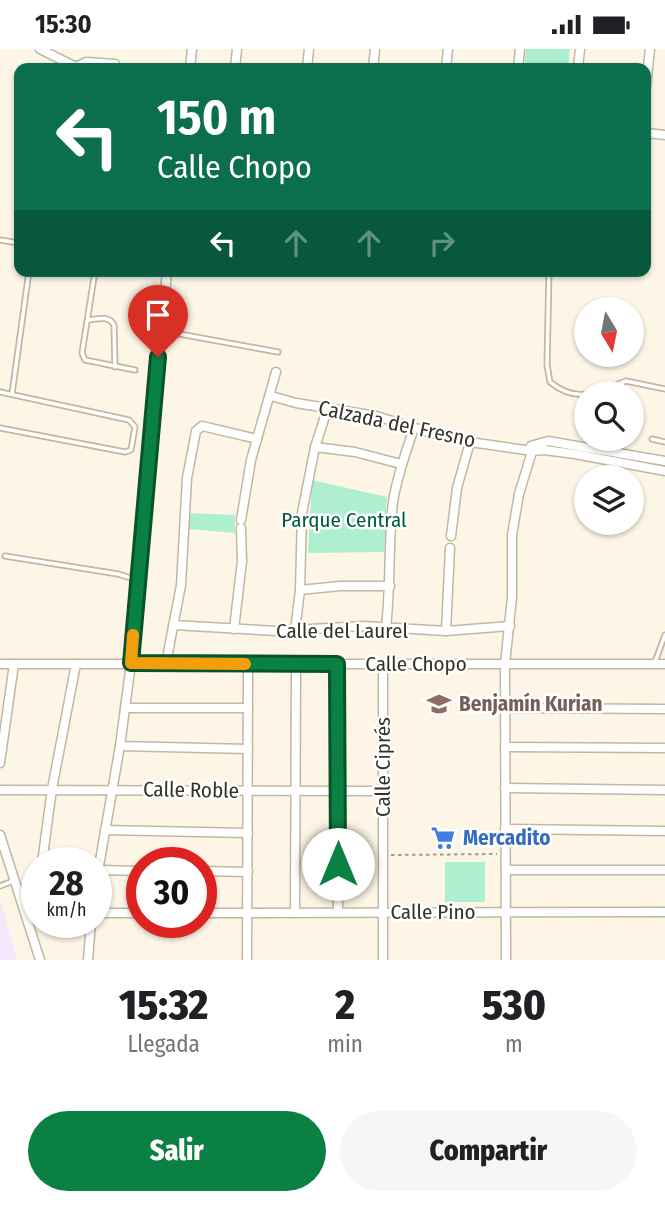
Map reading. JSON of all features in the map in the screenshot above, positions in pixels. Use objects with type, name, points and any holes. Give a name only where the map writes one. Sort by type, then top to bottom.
[{"type":"street","points":[[40,49],[67,63]]},
{"type":"street","points":[[102,847],[131,663],[166,277]]},
{"type":"street","points":[[234,629],[241,575],[241,524],[245,487],[276,372]]},
{"type":"street","name":"Calzada del Fresno","points":[[271,396],[376,416],[470,442],[575,454],[665,471]]},
{"type":"street","points":[[295,631],[300,590],[302,513],[315,446],[328,407]]},
{"type":"street","points":[[168,653],[181,585],[187,478],[196,431],[202,426],[257,439]]},
{"type":"street","points":[[386,627],[393,504],[401,464],[414,428]]},
{"type":"street","name":"Calzada del Fresno","points":[[530,448],[548,441],[665,461]]},
{"type":"street","points":[[451,536],[457,488],[470,442]]},
{"type":"street","points":[[315,446],[355,452],[401,464]]},
{"type":"street","points":[[506,960],[505,664],[510,626],[512,535],[530,448]]},
{"type":"street","points":[[446,631],[450,548]]},
{"type":"street","points":[[300,590],[340,586],[390,586]]},
{"type":"street","name":"Calle del Laurel","points":[[173,625],[295,631],[338,627],[446,631],[510,626]]},
{"type":"street","points":[[0,763],[14,663]]},
{"type":"street","name":"Calle Chopo","points":[[0,664],[665,664]]},
{"type":"street","points":[[45,847],[52,789],[76,664]]},
{"type":"street","points":[[247,960],[248,664]]},
{"type":"street","points":[[295,912],[296,664]]},
{"type":"street","points":[[337,664],[338,912]]},
{"type":"street","name":"Calle Ciprés","points":[[383,664],[383,960]]},
{"type":"street","points":[[125,708],[248,708]]},
{"type":"street","points":[[505,708],[665,709]]},
{"type":"street","points":[[120,746],[248,749]]},
{"type":"street","points":[[505,747],[665,748]]},
{"type":"street","points":[[505,788],[665,790]]},
{"type":"street","name":"Calle Roble","points":[[0,790],[383,792]]},
{"type":"street","points":[[505,829],[665,831]]},
{"type":"street","points":[[105,830],[248,833]]},
{"type":"street","points":[[0,835],[21,900]]},
{"type":"street","points":[[506,870],[665,870]]},
{"type":"street","points":[[217,871],[248,872]]},
{"type":"street","name":"Calle Pino","points":[[217,913],[665,912]]},
{"type":"street","points":[[33,938],[40,960]]},
{"type":"street","points":[[88,960],[89,938]]},
{"type":"lane","points":[[12,394],[28,277]]},
{"type":"lane","points":[[94,277],[82,353],[85,360],[135,370]]},
{"type":"lane","points":[[548,277],[547,365],[550,382],[561,391],[574,395]]},
{"type":"lane","points":[[88,320],[112,320],[115,367]]},
{"type":"lane","points":[[161,330],[278,352]]},
{"type":"lane","points":[[644,385],[665,389]]},
{"type":"lane","points":[[0,392],[129,420],[135,427],[131,450],[125,451],[0,428]]},
{"type":"lane","points":[[652,439],[665,442]]},
{"type":"lane","points":[[5,556],[118,574],[139,581]]},
{"type":"lane","points":[[655,664],[665,635]]},
{"type":"lane","points":[[0,886],[15,881]]},
{"type":"path","points":[[383,855],[506,854]]},
{"type":"shaded area","points":[[0,899],[7,924],[17,960],[0,960]]},
{"type":"green space","points":[[526,49],[570,49],[569,63],[525,63]]},
{"type":"green space","name":"Parque Central","points":[[312,480],[387,497],[384,552],[308,553]]},
{"type":"green space","points":[[189,513],[235,515],[235,533],[189,529]]},
{"type":"green space","points":[[445,862],[485,862],[485,902],[445,902]]},
{"type":"slow traffic","points":[[133,635],[131,663],[245,664]]},
{"type":"place","name":"Benjamín Kurian","points":[[439,704]]},
{"type":"place","name":"Mercadito","points":[[443,838]]},
{"type":"route","points":[[158,357],[131,663],[337,664],[338,864]]}]
